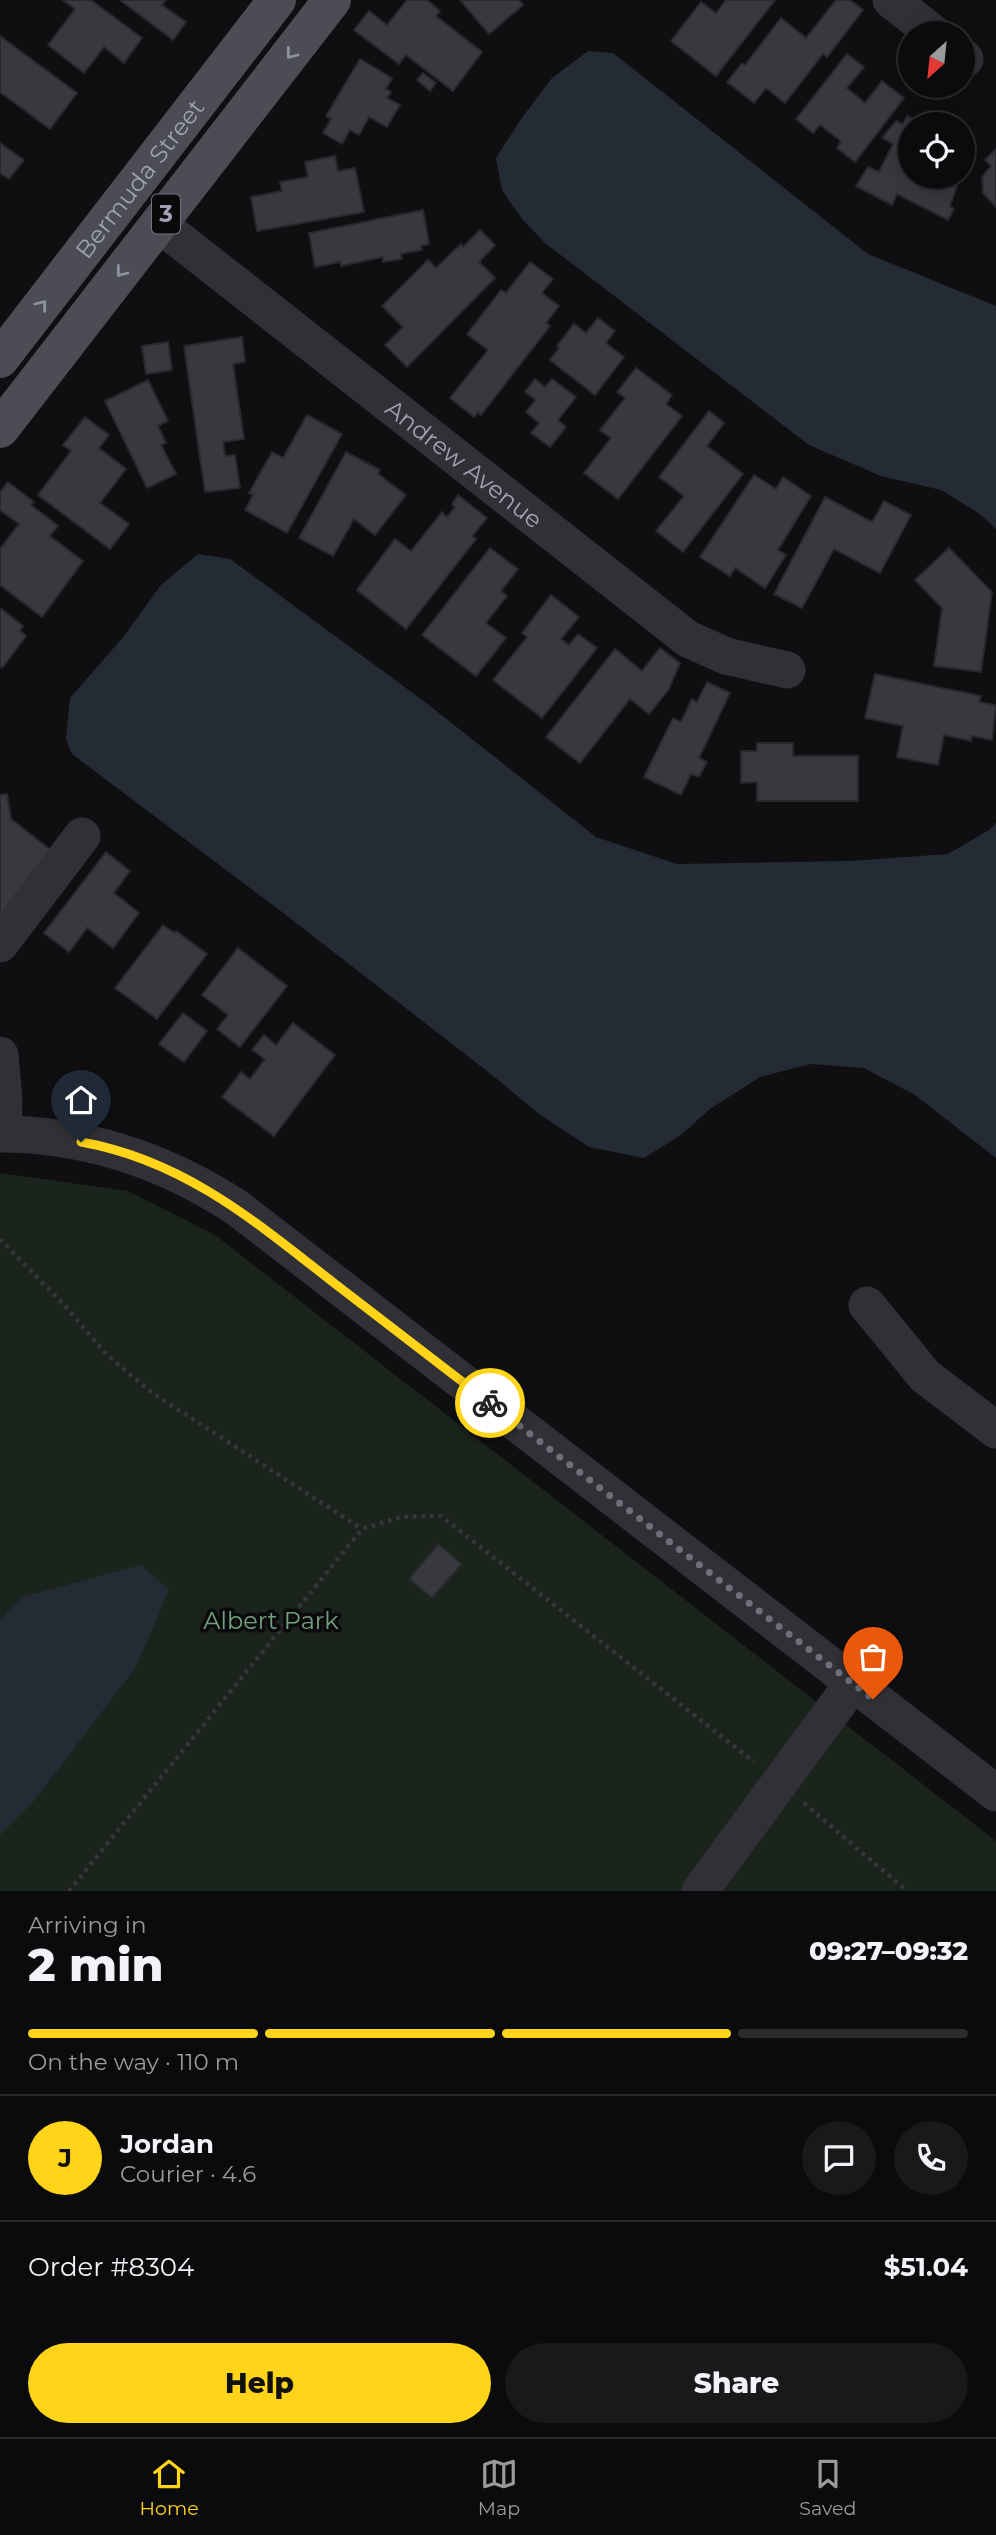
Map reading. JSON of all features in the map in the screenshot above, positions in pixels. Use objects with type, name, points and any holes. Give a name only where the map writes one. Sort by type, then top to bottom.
[{"type":"main road","name":"Bermuda Street","points":[[0,359],[277,0]]},
{"type":"main road","name":"Bermuda Street","points":[[0,429],[332,0]]},
{"type":"street","points":[[891,0],[918,21]]},
{"type":"street","name":"Andrew Avenue","points":[[159,224],[688,639],[726,656],[787,670]]},
{"type":"street","points":[[0,944],[82,836]]},
{"type":"street","points":[[0,1055],[4,1100],[2,1134],[98,1145],[183,1176],[236,1207],[996,1793]]},
{"type":"street","points":[[867,1306],[926,1376],[996,1430]]},
{"type":"street","points":[[700,1891],[853,1683]]},
{"type":"path","points":[[0,1240],[65,1306],[107,1354],[151,1392],[362,1529]]},
{"type":"path","points":[[69,1891],[362,1529],[401,1517],[440,1516],[780,1783],[907,1891]]},
{"type":"green space","name":"Albert Park","points":[[0,1173],[128,1191],[215,1235],[996,1841],[996,1891],[0,1891]]},
{"type":"shaded area","points":[[588,51],[613,53],[868,254],[996,306],[996,529],[980,514],[941,490],[881,476],[809,445],[545,243],[522,219],[502,190],[496,158],[552,78]]},
{"type":"shaded area","points":[[198,554],[230,559],[425,702],[596,837],[677,864],[850,861],[948,854],[996,823],[996,1158],[915,1095],[864,1068],[810,1064],[760,1077],[710,1109],[681,1135],[644,1158],[589,1147],[539,1114],[282,912],[72,754],[66,739],[70,698],[124,636],[161,585]]},
{"type":"shaded area","points":[[141,1565],[169,1590],[136,1667],[33,1802],[0,1835],[0,1620],[22,1597]]},
{"type":"building","points":[[63,0],[91,0],[142,38],[124,63],[104,47],[84,73],[48,45],[75,9]]},
{"type":"building","points":[[120,0],[166,0],[162,5],[186,22],[173,40]]},
{"type":"building","points":[[407,0],[427,0],[440,11],[436,16],[482,52],[453,91],[406,55],[399,64],[354,30],[369,11],[387,25]]},
{"type":"building","points":[[460,0],[519,0],[523,5],[489,34]]},
{"type":"building","points":[[726,0],[775,0],[716,76],[671,41],[701,2],[716,13]]},
{"type":"building","points":[[836,0],[850,0],[863,10],[827,57],[823,54],[785,103],[766,88],[754,103],[727,82],[742,63],[745,65],[781,18],[806,38]]},
{"type":"building","points":[[0,36],[77,93],[50,129],[0,92]]},
{"type":"building","points":[[847,54],[864,67],[847,88],[865,103],[882,81],[898,93],[898,98],[904,98],[855,162],[837,148],[841,141],[820,125],[813,133],[796,119]]},
{"type":"building","points":[[360,59],[392,78],[386,89],[391,92],[387,98],[400,105],[387,127],[369,117],[359,135],[350,130],[342,144],[323,133],[331,119],[326,116]]},
{"type":"building","points":[[423,73],[436,83],[430,91],[417,80]]},
{"type":"building","points":[[896,121],[898,189],[956,189],[950,206],[954,209],[948,220],[897,194],[892,205],[856,186],[868,167],[879,172],[893,144],[882,138]]},
{"type":"building","points":[[0,143],[24,160],[9,179],[0,173]]},
{"type":"building","points":[[996,149],[996,207],[983,193],[982,177],[991,166],[985,160]]},
{"type":"building","points":[[335,156],[338,171],[355,168],[364,212],[257,231],[251,197],[282,191],[280,182],[308,177],[305,162]]},
{"type":"building","points":[[423,210],[429,244],[421,246],[422,250],[401,254],[402,259],[383,262],[383,257],[341,266],[340,262],[315,267],[309,233]]},
{"type":"building","points":[[480,230],[495,245],[479,262],[495,278],[407,367],[385,345],[403,327],[382,306],[428,260],[436,268]]},
{"type":"building","points":[[530,262],[553,279],[542,293],[559,306],[546,323],[550,326],[481,415],[478,412],[474,417],[450,398],[488,350],[467,334],[501,290],[506,293]]},
{"type":"building","points":[[598,318],[615,331],[606,343],[624,357],[595,395],[550,360],[574,324],[586,333]]},
{"type":"building","points":[[242,337],[245,362],[233,364],[244,439],[223,442],[225,456],[235,455],[240,488],[205,492],[184,346]]},
{"type":"building","points":[[168,342],[172,370],[146,374],[142,346]]},
{"type":"building","points":[[636,368],[672,395],[666,404],[682,416],[618,499],[584,473],[611,438],[600,430],[625,398],[617,392]]},
{"type":"building","points":[[535,379],[545,387],[552,379],[576,397],[558,420],[566,427],[550,447],[531,433],[539,423],[526,412],[536,400],[525,392]]},
{"type":"building","points":[[148,380],[168,421],[158,426],[166,443],[161,445],[176,474],[147,488],[105,401]]},
{"type":"building","points":[[709,411],[724,423],[707,446],[743,474],[683,552],[656,531],[684,496],[659,477]]},
{"type":"building","points":[[307,415],[342,434],[287,533],[245,510],[253,495],[249,493],[272,452],[283,458]]},
{"type":"building","points":[[85,417],[109,435],[99,448],[126,469],[100,503],[129,524],[110,549],[38,495],[71,451],[63,445]]},
{"type":"building","points":[[346,452],[380,470],[378,474],[406,495],[375,535],[354,519],[333,556],[299,538]]},
{"type":"building","points":[[754,475],[776,489],[783,477],[811,496],[778,550],[786,555],[765,588],[735,568],[730,576],[700,557]]},
{"type":"building","points":[[8,482],[34,502],[31,505],[58,526],[50,536],[83,561],[42,617],[0,585],[0,549],[19,524],[0,510],[0,492]]},
{"type":"building","points":[[458,495],[487,518],[472,536],[476,539],[406,629],[357,590],[395,539],[411,551],[442,512],[447,517],[455,507],[452,504]]},
{"type":"building","points":[[825,497],[872,522],[884,501],[911,515],[880,573],[834,549],[802,608],[774,594]]},
{"type":"building","points":[[490,548],[518,569],[501,591],[507,596],[486,623],[506,638],[476,676],[422,635]]},
{"type":"building","points":[[949,548],[992,592],[981,672],[934,666],[942,608],[915,580]]},
{"type":"building","points":[[551,595],[579,617],[561,639],[569,645],[578,634],[597,648],[542,718],[493,680],[527,637],[522,633]]},
{"type":"building","points":[[0,608],[23,626],[20,631],[26,636],[2,668],[0,666]]},
{"type":"building","points":[[660,648],[680,663],[669,689],[649,714],[630,699],[580,763],[546,737],[615,649],[642,671]]},
{"type":"building","points":[[875,674],[981,696],[979,702],[996,705],[992,740],[972,736],[971,741],[944,735],[938,765],[897,757],[903,726],[865,718]]},
{"type":"building","points":[[707,682],[730,693],[699,758],[707,762],[699,777],[691,774],[681,795],[644,777],[673,718],[681,722],[692,699],[697,702]]},
{"type":"building","points":[[757,743],[793,743],[793,756],[858,756],[858,801],[757,801],[757,782],[741,783],[741,751],[757,751]]},
{"type":"building","points":[[7,794],[11,819],[56,854],[0,924],[0,795]]},
{"type":"building","points":[[106,852],[130,871],[114,893],[139,913],[113,948],[87,928],[69,952],[44,933]]},
{"type":"building","points":[[163,925],[175,933],[176,931],[207,954],[157,1019],[115,988]]},
{"type":"building","points":[[238,948],[287,986],[240,1047],[217,1029],[228,1015],[202,995]]},
{"type":"building","points":[[183,1013],[207,1031],[184,1062],[159,1044]]},
{"type":"building","points":[[293,1023],[335,1055],[274,1136],[222,1097],[241,1072],[250,1079],[265,1059],[252,1050],[264,1035],[276,1045]]},
{"type":"building","points":[[438,1544],[462,1564],[432,1598],[409,1579]]},
{"type":"way so far","points":[[490,1403],[873,1699]]},
{"type":"route","points":[[81,1142],[160,1165],[223,1198],[490,1403]]}]
